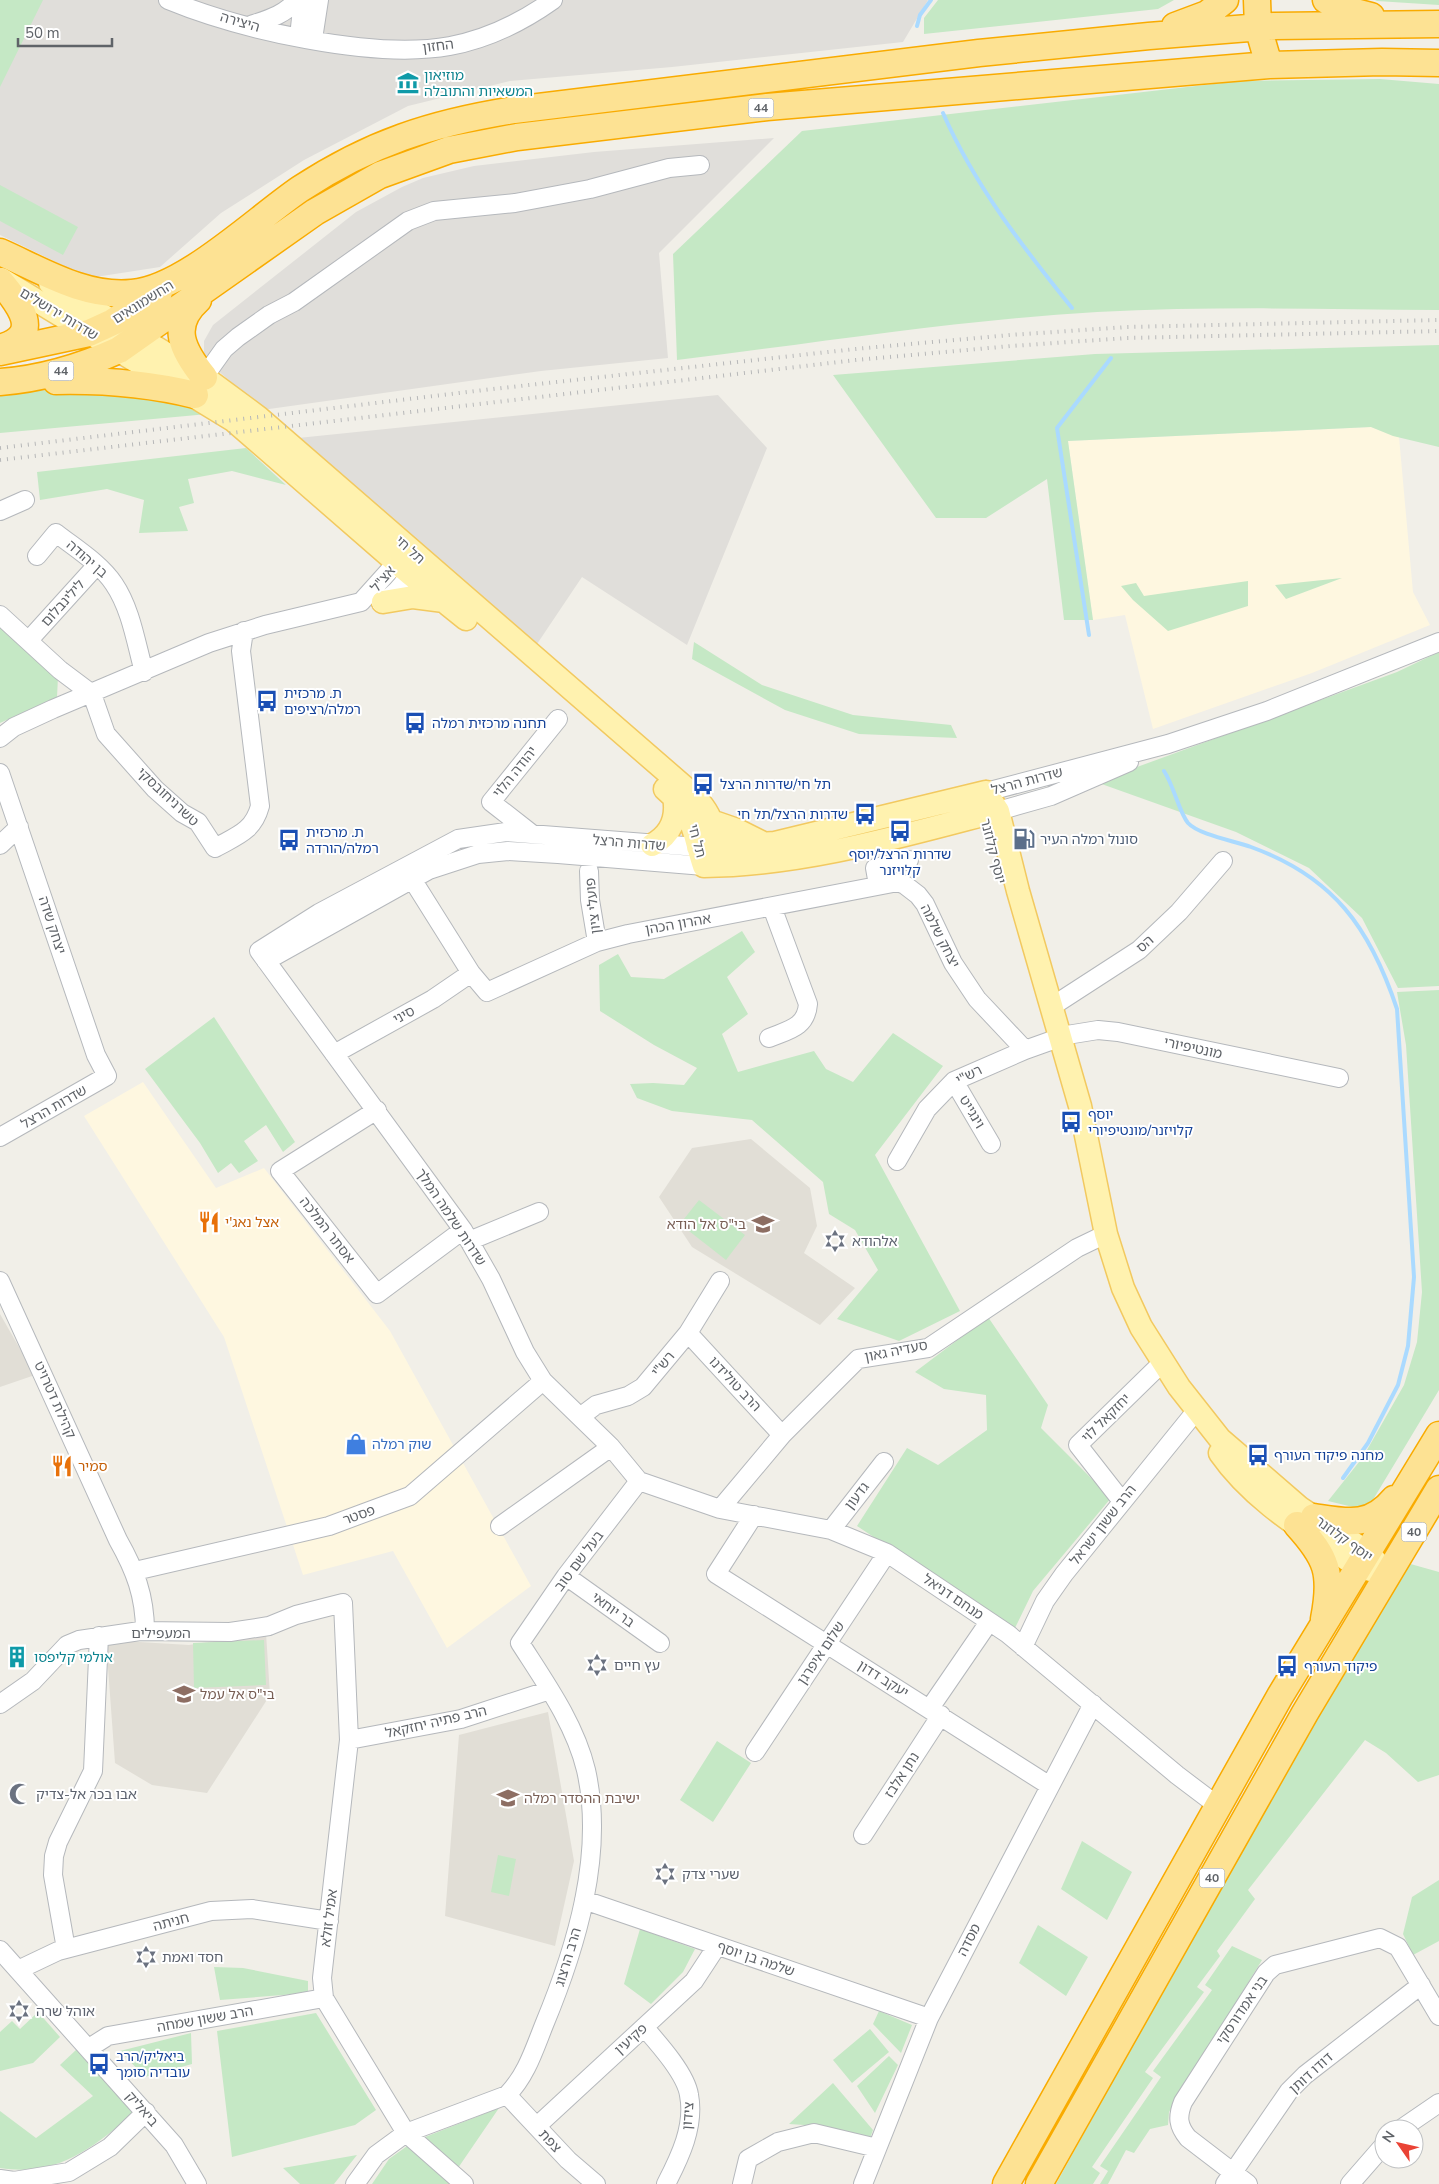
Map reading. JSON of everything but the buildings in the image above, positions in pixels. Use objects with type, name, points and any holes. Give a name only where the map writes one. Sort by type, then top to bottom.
[{"type":"highway","points":[[1149,36],[1207,14],[1225,0]]},
{"type":"highway","points":[[1257,0],[1266,27],[1269,65]]},
{"type":"highway","points":[[1266,27],[1273,0]]},
{"type":"highway","points":[[1326,0],[1347,10],[1401,23]]},
{"type":"highway","name":"44","points":[[195,267],[300,189],[325,174],[390,140],[442,123],[514,110],[979,53],[1149,36],[1266,27],[1401,23],[1439,24]]},
{"type":"highway","name":"44","points":[[0,382],[59,372],[89,363],[129,344],[339,198],[380,175],[449,150],[517,137],[767,107],[1269,65],[1382,62],[1439,63]]},
{"type":"highway","points":[[0,253],[77,286],[96,292],[133,293],[154,288],[195,267]]},
{"type":"highway","name":"החשמונאים","points":[[89,333],[113,322],[195,267]]},
{"type":"highway","points":[[0,280],[20,306],[25,326],[23,334],[17,341],[0,348]]},
{"type":"highway","points":[[0,382],[110,382],[171,389],[200,386],[181,334],[182,319],[193,304],[217,283]]},
{"type":"highway","name":"44","points":[[0,352],[89,333]]},
{"type":"highway","name":"40","points":[[1006,2184],[1280,1696],[1439,1435]]},
{"type":"highway","points":[[1323,1627],[1328,1602],[1327,1570],[1306,1521],[1352,1522],[1376,1516],[1390,1504],[1419,1467]]},
{"type":"highway","name":"40","points":[[1039,2184],[1305,1713],[1439,1489]]},
{"type":"main road","name":"שדרות ירושלים","points":[[0,253],[113,322]]},
{"type":"main road","name":"שדרות ירושלים","points":[[0,280],[89,333],[129,344]]},
{"type":"main road","name":"תל חי","points":[[113,322],[129,344],[200,386],[258,417],[331,478],[407,564],[445,601],[674,797],[688,813],[705,853]]},
{"type":"main road","name":"תל חי","points":[[407,564],[690,792],[699,801],[711,821],[714,837],[705,853]]},
{"type":"main road","points":[[384,602],[413,597],[445,601]]},
{"type":"main road","name":"יוסף קלוזנר","points":[[986,792],[1106,1234],[1131,1306],[1162,1362],[1196,1411],[1219,1451],[1239,1478],[1266,1504],[1306,1521],[1363,1560],[1388,1574]]},
{"type":"main road","name":"שדרות הרצל","points":[[705,853],[765,844],[986,792]]},
{"type":"main road","points":[[652,845],[667,835],[672,826],[675,811],[674,797]]},
{"type":"main road","name":"יוסף קלוזנר","points":[[991,813],[1051,1007],[1053,1039]]},
{"type":"main road","name":"שדרות הרצל","points":[[705,853],[755,863],[894,839],[991,813]]},
{"type":"main road","points":[[711,821],[736,830],[765,844]]},
{"type":"street","name":"היצירה","points":[[168,0],[251,26],[306,38]]},
{"type":"street","points":[[251,26],[276,17],[288,10],[297,0]]},
{"type":"street","points":[[303,0],[306,38]]},
{"type":"street","points":[[306,38],[319,0]]},
{"type":"street","name":"החזון","points":[[306,38],[346,45],[386,48],[450,46],[512,26],[554,0]]},
{"type":"street","points":[[200,386],[224,349],[238,336],[269,315],[294,302],[408,221],[434,211],[515,203],[590,189],[669,168],[700,165]]},
{"type":"street","points":[[0,511],[24,500]]},
{"type":"street","name":"בן יהודה","points":[[37,556],[56,533],[97,565],[114,583],[124,601],[144,672]]},
{"type":"street","name":"אצ\"ל","points":[[242,638],[274,633],[360,613],[384,602],[394,594],[407,564]]},
{"type":"street","name":"אצ\"ל","points":[[0,738],[14,727],[144,672],[169,669],[242,638],[361,602],[407,564]]},
{"type":"street","name":"לילינבלום","points":[[29,640],[97,565]]},
{"type":"street","points":[[0,615],[60,670],[92,694]]},
{"type":"street","name":"טשרניחובסקי","points":[[92,694],[106,734],[155,789],[182,814],[198,822],[214,848],[250,828],[257,820],[260,806],[242,638]]},
{"type":"street","name":"שדרות הרצל","points":[[986,792],[1168,744],[1267,711],[1439,642]]},
{"type":"street","points":[[60,670],[68,688],[60,706]]},
{"type":"street","name":"יהודה הלוי","points":[[491,802],[558,719]]},
{"type":"street","name":"שדרות הרצל","points":[[991,813],[1076,787],[1168,744]]},
{"type":"street","name":"יצחק שדה","points":[[0,773],[96,1056],[107,1076]]},
{"type":"street","name":"יהודה הלוי","points":[[491,802],[532,834]]},
{"type":"street","name":"יהודה הלוי","points":[[479,834],[488,828],[491,822],[493,812],[491,802]]},
{"type":"street","points":[[0,845],[19,827]]},
{"type":"street","name":"שדרות הרצל","points":[[262,956],[308,920],[430,852],[458,839],[479,834],[506,832],[532,834],[652,845],[705,853]]},
{"type":"street","name":"שדרות הרצל","points":[[262,956],[451,861],[493,852],[558,854],[705,853]]},
{"type":"street","points":[[878,885],[875,868],[909,860]]},
{"type":"street","name":"הס","points":[[1051,1007],[1139,950],[1179,912],[1223,861]]},
{"type":"street","name":"פועלי ציון","points":[[589,871],[590,900],[597,942]]},
{"type":"street","points":[[412,879],[471,973]]},
{"type":"street","name":"יצחק שלמה","points":[[878,885],[898,882],[905,884],[918,894],[925,904],[953,963],[977,999],[1025,1050]]},
{"type":"street","name":"אהרון הכהן","points":[[471,973],[487,992],[597,942],[628,934],[878,885]]},
{"type":"street","points":[[768,1038],[799,1025],[807,1016],[808,1004],[772,907]]},
{"type":"street","name":"שדרות שלמה המלך","points":[[262,956],[377,1110],[466,1236],[491,1279],[525,1352],[543,1381],[612,1447],[639,1481]]},
{"type":"street","name":"סיני","points":[[334,1054],[433,999],[471,973]]},
{"type":"street","name":"מונטיפיורי","points":[[1053,1039],[1089,1031],[1118,1032],[1339,1078]]},
{"type":"street","name":"רש\"י","points":[[897,1161],[927,1109],[954,1081],[1053,1039]]},
{"type":"street","name":"שדרות הרצל","points":[[0,1136],[107,1076]]},
{"type":"street","name":"וינגייט","points":[[954,1081],[991,1144]]},
{"type":"street","name":"אסתר המלכה","points":[[377,1110],[280,1171],[377,1294],[466,1236]]},
{"type":"street","points":[[466,1236],[539,1212]]},
{"type":"street","name":"סעדיה גאון","points":[[720,1509],[782,1435],[858,1359],[928,1348],[1077,1248],[1106,1234]]},
{"type":"street","name":"קהילת דטרויט","points":[[0,1281],[114,1531],[135,1570],[142,1593],[145,1631]]},
{"type":"street","name":"רש\"י","points":[[580,1417],[596,1405],[628,1396],[643,1387],[688,1333],[720,1281]]},
{"type":"street","name":"הרב טולידנו","points":[[688,1333],[782,1435]]},
{"type":"street","name":"יחזקאל לוי","points":[[1121,1500],[1078,1446],[1162,1362]]},
{"type":"street","name":"פסטר","points":[[135,1570],[258,1540],[329,1526],[410,1496],[543,1381]]},
{"type":"street","name":"הרב ששון ישראל","points":[[1023,1647],[1045,1601],[1064,1574],[1121,1500],[1196,1411]]},
{"type":"street","points":[[500,1526],[612,1447]]},
{"type":"street","name":"גדעון","points":[[831,1530],[884,1462]]},
{"type":"street","name":"מנחם דניאל","points":[[639,1481],[720,1509],[831,1530],[887,1554],[1023,1647],[1218,1806]]},
{"type":"street","name":"בעל שם טוב","points":[[520,1642],[566,1576],[639,1481]]},
{"type":"street","name":"יעקב דדון","points":[[754,1515],[716,1574],[1050,1786]]},
{"type":"street","name":"שלום איפרגן","points":[[755,1752],[887,1554]]},
{"type":"street","name":"בר יוחאי","points":[[566,1576],[660,1643]]},
{"type":"street","name":"המעפילים","points":[[0,1704],[33,1680],[67,1645],[98,1636],[145,1631],[230,1632],[269,1626],[296,1614],[343,1603]]},
{"type":"street","name":"אמיל זולא","points":[[343,1603],[349,1740],[322,1978],[324,1998],[406,2133],[462,2184]]},
{"type":"street","name":"נתן אלבז","points":[[863,1835],[989,1622]]},
{"type":"street","points":[[66,1949],[53,1875],[54,1856],[58,1842],[93,1771],[98,1636]]},
{"type":"street","name":"הרב הרצוג","points":[[355,2184],[376,2155],[406,2133],[507,2094],[518,2083],[526,2070],[553,2003],[573,1945],[584,1900],[591,1835],[586,1771],[578,1743],[550,1690],[520,1642]]},
{"type":"street","name":"הרב פתיה יחזקאל","points":[[349,1740],[461,1719],[550,1690]]},
{"type":"street","name":"מסדה","points":[[864,2184],[929,2018],[1093,1704]]},
{"type":"street","name":"שלמה בן יוסף","points":[[584,1900],[929,2018]]},
{"type":"street","name":"חניתה","points":[[18,1970],[66,1949],[211,1911],[252,1909],[328,1921]]},
{"type":"street","name":"בני אמדורסקי","points":[[1229,2178],[1188,2138],[1182,2130],[1179,2113],[1183,2102],[1266,1973],[1276,1965],[1380,1938],[1398,1947],[1439,2016]]},
{"type":"street","name":"פקיעין","points":[[537,2126],[694,1981],[717,1946]]},
{"type":"street","name":"ביאליק","points":[[2,1955],[18,1970],[174,2145],[196,2184]]},
{"type":"street","name":"דודו דותן","points":[[1229,2178],[1289,2091],[1305,2075],[1421,1985]]},
{"type":"street","name":"הרב ששון שמחה","points":[[88,2048],[108,2036],[324,1998]]},
{"type":"street","name":"צידון","points":[[644,2027],[668,2054],[689,2094],[689,2131],[676,2166],[666,2184]]},
{"type":"street","name":"צפת","points":[[507,2094],[568,2160],[596,2184]]},
{"type":"street","points":[[1415,2119],[1439,2102]]},
{"type":"street","points":[[0,2179],[14,2181],[69,2178],[110,2147],[146,2112]]},
{"type":"street","points":[[742,2184],[748,2159],[778,2142],[814,2133],[878,2148]]},
{"type":"street","points":[[1350,2184],[1374,2156]]},
{"type":"street","points":[[1229,2178],[1248,2184]]},
{"type":"shaded area","points":[[0,0],[928,0],[903,42],[672,67],[510,81],[408,106],[304,160],[221,213],[160,267],[89,278],[0,235]]},
{"type":"shaded area","points":[[774,138],[659,253],[668,358],[541,371],[262,410],[204,358],[204,341],[213,325],[356,212],[423,178],[474,166],[594,152]]},
{"type":"shaded area","points":[[718,395],[767,448],[687,645],[582,577],[535,647],[298,438]]},
{"type":"shaded area","points":[[1371,427],[1399,437],[1413,592],[1430,625],[1312,673],[1153,729],[1125,615],[1093,620],[1068,441]]},
{"type":"shaded area","name":"שוק רמלה","points":[[143,1082],[216,1188],[264,1168],[390,1331],[531,1586],[447,1648],[393,1551],[303,1575],[224,1337],[84,1116]]},
{"type":"shaded area","points":[[751,1139],[810,1188],[817,1226],[804,1253],[855,1288],[820,1325],[692,1247],[659,1197],[692,1148]]},
{"type":"shaded area","points":[[0,1314],[35,1375],[0,1387]]},
{"type":"shaded area","points":[[266,1633],[270,1695],[207,1793],[152,1785],[115,1763],[106,1640],[189,1645]]},
{"type":"shaded area","name":"ישיבת ההסדר רמלה","points":[[548,1712],[574,1861],[555,1946],[445,1916],[459,1735]]},
{"type":"green space","points":[[0,0],[43,0],[0,87]]},
{"type":"green space","points":[[938,0],[1174,0],[1158,9],[924,34],[924,18]]},
{"type":"green space","points":[[1375,0],[1439,0],[1439,5],[1377,1]]},
{"type":"green space","points":[[1380,79],[1439,84],[1439,310],[1225,308],[1097,312],[992,320],[677,360],[673,254],[802,131],[1240,81]]},
{"type":"green space","points":[[0,185],[78,227],[63,255],[0,221]]},
{"type":"green space","points":[[1439,345],[1439,447],[1393,436],[1371,427],[1068,441],[1093,620],[1064,620],[1047,479],[986,518],[936,518],[833,375],[1095,354]]},
{"type":"green space","points":[[38,390],[124,393],[170,398],[208,414],[0,433],[0,396]]},
{"type":"green space","points":[[246,448],[286,485],[232,471],[188,479],[194,503],[179,507],[188,531],[139,533],[144,500],[107,489],[40,500],[37,472]]},
{"type":"green space","points":[[1342,578],[1286,599],[1275,585]]},
{"type":"green space","points":[[1248,581],[1248,606],[1168,631],[1133,600],[1121,586],[1136,583],[1144,596]]},
{"type":"green space","points":[[0,625],[58,677],[57,697],[0,723]]},
{"type":"green space","points":[[694,642],[762,685],[853,715],[951,725],[957,738],[859,734],[785,710],[692,659]]},
{"type":"green space","points":[[1439,652],[1439,986],[1398,988],[1362,918],[1309,868],[1236,832],[1096,782],[1397,672]]},
{"type":"green space","points":[[742,931],[755,952],[727,977],[748,1014],[722,1034],[738,1072],[814,1051],[826,1069],[853,1082],[893,1033],[943,1066],[875,1155],[960,1311],[899,1341],[837,1319],[878,1270],[855,1230],[829,1214],[823,1182],[752,1120],[672,1111],[637,1098],[630,1084],[684,1085],[697,1068],[654,1045],[600,1011],[599,965],[618,954],[631,977],[664,979]]},
{"type":"green space","points":[[1439,990],[1439,1390],[1371,1503],[1357,1508],[1328,1501],[1363,1457],[1404,1385],[1417,1342],[1422,1292],[1406,1045],[1397,992]]},
{"type":"green space","points":[[214,1017],[295,1142],[283,1152],[266,1125],[244,1141],[258,1161],[239,1173],[231,1163],[218,1173],[200,1143],[145,1069]]},
{"type":"green space","points":[[699,1200],[745,1235],[726,1260],[680,1224]]},
{"type":"green space","points":[[988,1317],[1048,1405],[1041,1428],[1111,1498],[1033,1591],[1014,1630],[857,1526],[907,1448],[938,1465],[987,1430],[986,1395],[944,1389],[915,1372]]},
{"type":"green space","points":[[1407,1563],[1439,1572],[1439,1775],[1418,1782],[1386,1753],[1365,1740],[1248,1890],[1255,1899],[1217,1951],[1220,1956],[1197,1987],[1204,1992],[1145,2072],[1153,2078],[1092,2167],[1100,2173],[1093,2184],[1056,2184],[1321,1705]]},
{"type":"green space","points":[[264,1640],[266,1685],[194,1688],[193,1643]]},
{"type":"green space","points":[[717,1741],[751,1763],[713,1822],[680,1800]]},
{"type":"green space","points":[[1082,1841],[1132,1872],[1107,1920],[1061,1889]]},
{"type":"green space","points":[[498,1855],[516,1859],[509,1896],[491,1892]]},
{"type":"green space","points":[[1439,1880],[1439,1941],[1413,1955],[1403,1934],[1412,1897]]},
{"type":"green space","points":[[1038,1925],[1088,1957],[1066,1996],[1019,1963]]},
{"type":"green space","points":[[640,1929],[695,1949],[683,1972],[651,2004],[624,1984]]},
{"type":"green space","points":[[1232,1946],[1262,1960],[1169,2112],[1168,2125],[1150,2129],[1134,2153],[1126,2150],[1108,2184],[1100,2184],[1108,2171],[1100,2166],[1161,2077],[1153,2071],[1212,1990],[1205,1985]]},
{"type":"green space","points":[[214,1967],[243,1968],[308,1981],[308,1993],[220,2000]]},
{"type":"green space","points":[[879,2011],[912,2025],[901,2053],[873,2024]]},
{"type":"green space","points":[[38,2012],[60,2037],[33,2063],[0,2071],[0,2032],[12,2021],[20,2029]]},
{"type":"green space","points":[[316,2013],[376,2110],[355,2125],[232,2157],[217,2031]]},
{"type":"green space","points":[[870,2029],[889,2052],[852,2083],[833,2060]]},
{"type":"green space","points":[[191,2033],[192,2064],[145,2077],[120,2051]]},
{"type":"green space","points":[[77,2049],[135,2113],[89,2148],[57,2164],[21,2170],[0,2168],[0,2111],[36,2138],[93,2096],[60,2065]]},
{"type":"green space","points":[[889,2056],[898,2065],[875,2113],[857,2086]]},
{"type":"green space","points":[[833,2083],[873,2130],[869,2141],[819,2126],[789,2124]]},
{"type":"green space","points":[[499,2108],[458,2168],[425,2137]]},
{"type":"green space","points":[[410,2144],[452,2184],[372,2184],[389,2159]]},
{"type":"green space","points":[[357,2155],[334,2184],[300,2184],[283,2168]]},
{"type":"waterway","points":[[917,26],[920,15],[931,0]]},
{"type":"waterway","points":[[943,113],[970,166],[1001,215],[1072,308]]},
{"type":"waterway","points":[[1089,635],[1057,428],[1111,358]]},
{"type":"waterway","points":[[1164,771],[1185,818],[1193,827],[1280,859],[1327,890],[1361,930],[1386,980],[1397,1009],[1414,1277],[1408,1346],[1398,1385],[1368,1443],[1343,1478]]},
{"type":"railway","points":[[0,448],[484,390],[855,349],[1010,335],[1127,327],[1439,320]]},
{"type":"railway","points":[[0,460],[856,360],[1011,346],[1127,338],[1439,331]]},
{"type":"place","name":"מוזיאון המשאיות והתובלה","points":[[408,83]]},
{"type":"place","name":"ת. מרכזית רמלה/רציפים","points":[[267,701]]},
{"type":"place","name":"תחנה מרכזית רמלה","points":[[415,723]]},
{"type":"place","name":"תל חי/שדרות הרצל","points":[[703,784]]},
{"type":"place","name":"שדרות הרצל/תל חי","points":[[865,814]]},
{"type":"place","name":"שדרות הרצל/יוסף קלויזנר","points":[[900,831]]},
{"type":"place","name":"סונול רמלה העיר","points":[[1024,839]]},
{"type":"place","name":"ת. מרכזית רמלה/הורדה","points":[[289,840]]},
{"type":"place","name":"יוסף קלויזנר/מונטיפיורי","points":[[1071,1122]]},
{"type":"place","name":"אצל נאג'י","points":[[209,1222]]},
{"type":"place","name":"בי\"ס אל הודא","points":[[763,1224]]},
{"type":"place","name":"אלהודא","points":[[835,1241]]},
{"type":"place","name":"שוק רמלה","points":[[356,1444]]},
{"type":"place","name":"מחנה פיקוד העורף","points":[[1258,1455]]},
{"type":"place","name":"סמיר","points":[[62,1466]]},
{"type":"place","name":"אולמי קליפסו","points":[[17,1657]]},
{"type":"place","name":"עץ חיים","points":[[597,1665]]},
{"type":"place","name":"פיקוד העורף","points":[[1287,1666]]},
{"type":"place","name":"בי\"ס אל עמל","points":[[184,1694]]},
{"type":"place","name":"אבו בכר אל-צדיק","points":[[20,1794]]},
{"type":"place","name":"ישיבת ההסדר רמלה","points":[[508,1798]]},
{"type":"place","name":"שערי צדק","points":[[665,1874]]},
{"type":"place","name":"חסד ואמת","points":[[146,1957]]},
{"type":"place","name":"אוהל שרה","points":[[19,2011]]},
{"type":"place","name":"ביאליק/הרב עובדיה סומך","points":[[99,2064]]}]
